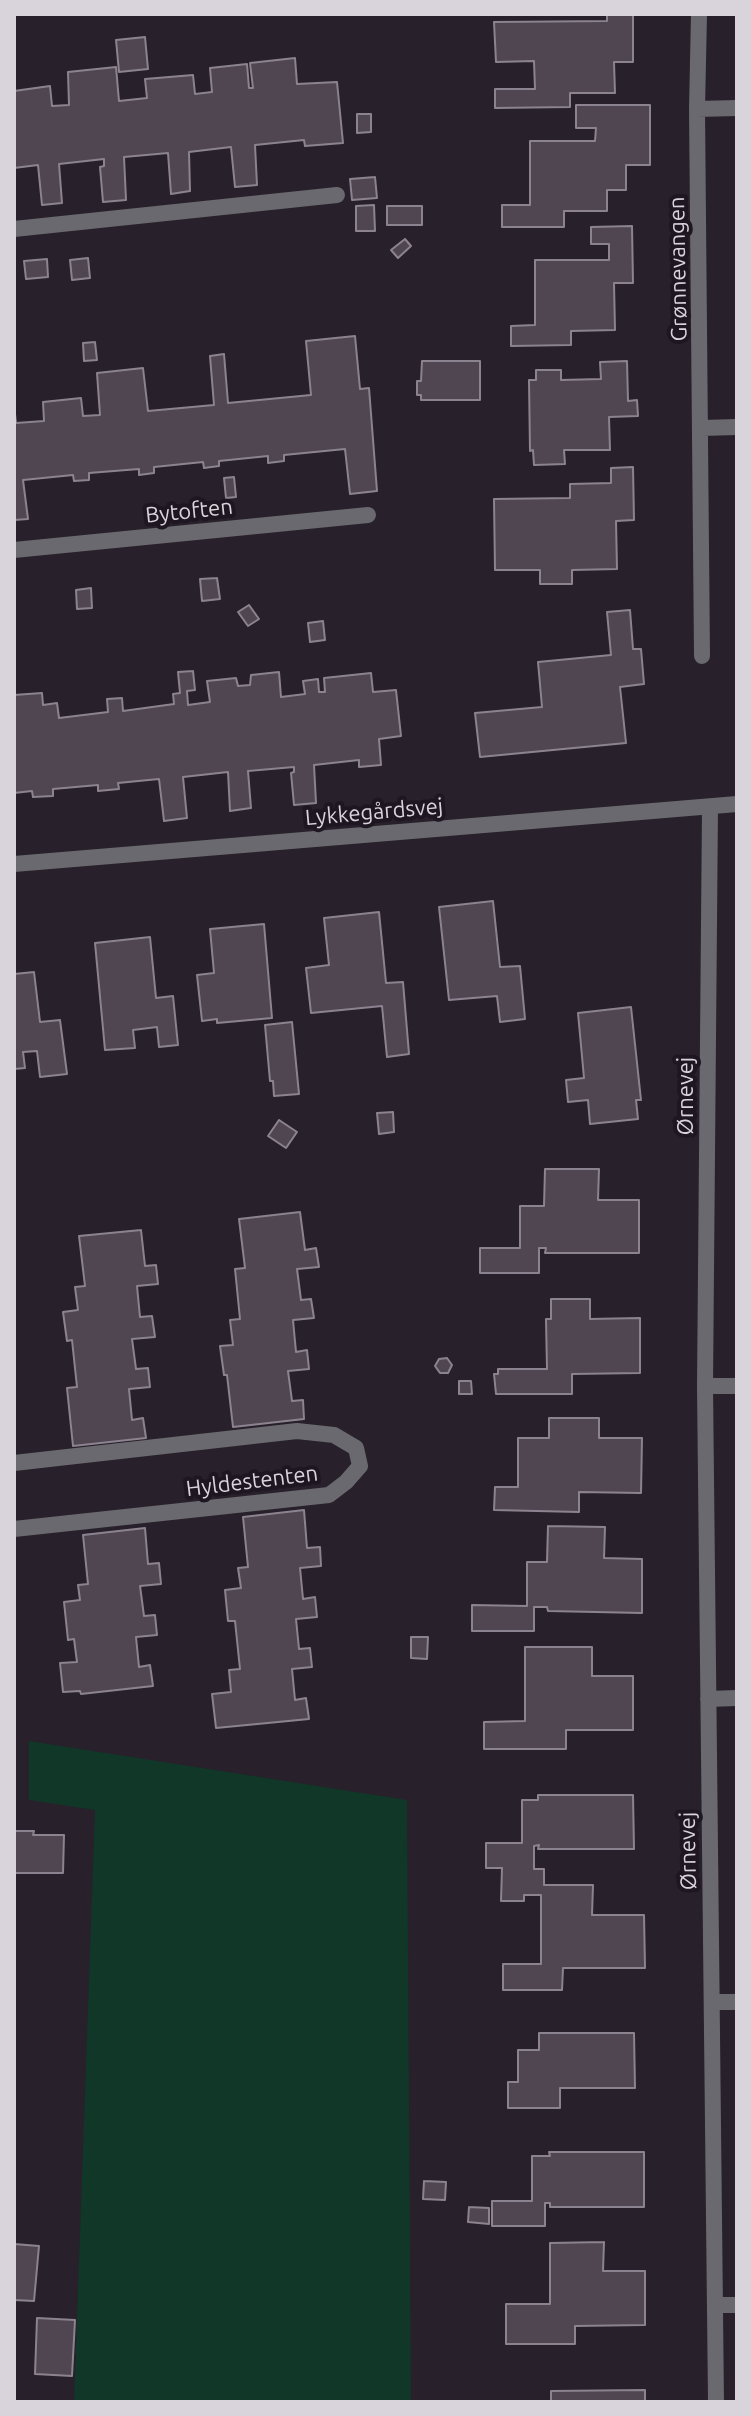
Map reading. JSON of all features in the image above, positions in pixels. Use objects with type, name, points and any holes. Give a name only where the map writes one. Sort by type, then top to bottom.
[{"type":"street","name":"Grønnevangen","points":[[699,14],[697,109],[702,656]]},
{"type":"street","points":[[697,109],[737,108]]},
{"type":"street","points":[[14,229],[337,195]]},
{"type":"street","points":[[702,428],[737,427]]},
{"type":"street","name":"Bytoften","points":[[14,550],[368,515]]},
{"type":"street","name":"Lykkegårdsvej","points":[[14,864],[737,804]]},
{"type":"street","name":"Ørnevej","points":[[710,807],[705,1386],[716,2402]]},
{"type":"street","points":[[705,1386],[737,1386]]},
{"type":"street","name":"Hyldestenten","points":[[14,1463],[297,1431],[334,1435],[356,1448],[360,1466],[329,1495],[14,1529]]},
{"type":"street","points":[[708,1699],[737,1698]]},
{"type":"street","points":[[713,2002],[737,2002]]},
{"type":"street","points":[[716,2305],[737,2305]]},
{"type":"green space","points":[[29,1741],[407,1800],[411,2402],[74,2402],[95,1810],[29,1800]]},
{"type":"building","points":[[607,14],[633,14],[633,62],[614,62],[615,93],[570,93],[570,107],[495,108],[495,89],[535,89],[534,61],[496,62],[494,22],[607,21]]},
{"type":"building","points":[[145,37],[148,69],[119,72],[116,40]]},
{"type":"building","points":[[295,58],[297,84],[337,82],[343,143],[305,146],[304,140],[255,145],[257,185],[235,187],[231,147],[189,152],[190,191],[171,194],[168,153],[124,157],[126,200],[103,202],[100,167],[104,166],[104,159],[59,164],[62,203],[42,205],[38,165],[14,168],[14,91],[50,86],[52,106],[69,105],[68,72],[116,67],[119,101],[147,98],[145,79],[193,75],[195,94],[212,92],[210,68],[247,64],[249,88],[253,88],[250,63]]},
{"type":"building","points":[[576,105],[650,105],[650,165],[626,165],[626,190],[607,190],[607,211],[564,211],[564,227],[502,227],[502,205],[530,205],[530,141],[595,141],[596,128],[576,128]]},
{"type":"building","points":[[357,114],[371,114],[371,132],[357,133]]},
{"type":"building","points":[[375,177],[377,198],[352,200],[350,179]]},
{"type":"building","points":[[374,205],[375,231],[356,231],[356,206]]},
{"type":"building","points":[[387,206],[422,206],[422,225],[387,225]]},
{"type":"building","points":[[632,226],[633,283],[614,283],[615,330],[571,331],[571,345],[511,346],[511,326],[535,325],[535,260],[609,260],[609,244],[591,244],[591,227]]},
{"type":"building","points":[[405,239],[411,246],[398,258],[391,250]]},
{"type":"building","points":[[88,258],[90,278],[72,280],[70,260]]},
{"type":"building","points":[[47,259],[48,277],[26,279],[24,261]]},
{"type":"building","points":[[355,336],[360,389],[369,388],[377,491],[350,494],[345,449],[284,455],[284,461],[268,463],[268,456],[219,461],[219,466],[204,468],[203,462],[154,467],[154,473],[139,475],[139,469],[89,473],[89,480],[74,481],[73,475],[23,480],[28,519],[14,520],[14,405],[16,423],[44,421],[43,402],[81,398],[83,416],[100,415],[97,373],[143,368],[148,411],[214,405],[210,356],[224,354],[228,403],[311,395],[306,341]]},
{"type":"building","points":[[95,342],[97,360],[84,361],[83,343]]},
{"type":"building","points":[[422,361],[480,361],[480,400],[421,400],[421,395],[417,395],[417,381],[421,381]]},
{"type":"building","points":[[627,361],[628,401],[637,400],[638,416],[609,417],[610,450],[564,450],[565,464],[534,465],[533,450],[530,451],[529,380],[536,380],[536,370],[561,370],[561,380],[601,379],[600,362]]},
{"type":"building","points":[[633,467],[634,520],[616,521],[617,569],[572,570],[572,584],[540,584],[540,570],[495,570],[494,499],[570,498],[570,484],[611,483],[611,468]]},
{"type":"building","points":[[234,477],[236,497],[226,498],[224,478]]},
{"type":"building","points":[[217,578],[220,599],[202,601],[200,579]]},
{"type":"building","points":[[91,588],[92,608],[77,609],[76,590]]},
{"type":"building","points":[[249,605],[259,619],[248,626],[238,612]]},
{"type":"building","points":[[630,610],[633,649],[641,649],[644,684],[620,687],[626,743],[480,757],[475,713],[542,707],[538,662],[611,655],[607,612]]},
{"type":"building","points":[[323,621],[325,640],[310,642],[308,623]]},
{"type":"building","points":[[193,671],[195,690],[187,691],[188,705],[210,702],[207,681],[236,678],[238,686],[250,685],[251,675],[279,672],[281,697],[305,694],[303,681],[318,679],[319,692],[325,692],[324,678],[371,673],[373,692],[396,690],[401,736],[379,739],[381,765],[359,767],[359,760],[314,765],[316,803],[294,805],[291,773],[294,767],[248,771],[251,808],[230,811],[228,772],[183,777],[187,818],[164,821],[159,779],[118,783],[119,789],[98,791],[98,785],[53,789],[53,796],[33,797],[32,791],[14,793],[14,695],[42,693],[43,705],[57,703],[59,718],[108,712],[107,699],[122,698],[123,711],[174,704],[173,694],[180,693],[178,672]]},
{"type":"building","points":[[493,901],[500,967],[520,966],[525,1019],[500,1022],[497,996],[449,1000],[439,907]]},
{"type":"building","points":[[379,912],[386,983],[403,982],[409,1054],[387,1057],[382,1006],[311,1013],[306,968],[329,965],[324,918]]},
{"type":"building","points":[[264,924],[272,1018],[217,1023],[217,1019],[202,1021],[197,975],[214,973],[210,929]]},
{"type":"building","points":[[150,937],[156,998],[173,996],[178,1045],[159,1047],[157,1027],[133,1030],[135,1048],[105,1050],[95,943]]},
{"type":"building","points":[[34,972],[40,1022],[60,1020],[67,1074],[40,1077],[37,1051],[23,1052],[25,1068],[14,1069],[14,974]]},
{"type":"building","points":[[631,1007],[641,1100],[636,1100],[638,1119],[590,1124],[588,1100],[568,1102],[566,1080],[584,1078],[578,1013]]},
{"type":"building","points":[[292,1022],[299,1094],[274,1096],[265,1025]]},
{"type":"building","points":[[393,1112],[394,1132],[379,1134],[377,1113]]},
{"type":"building","points":[[279,1120],[297,1132],[286,1148],[268,1136]]},
{"type":"building","points":[[545,1169],[599,1169],[598,1200],[639,1200],[639,1253],[545,1253],[546,1248],[539,1248],[539,1273],[480,1273],[480,1248],[520,1248],[520,1206],[544,1206]]},
{"type":"building","points":[[300,1212],[305,1250],[316,1248],[319,1267],[297,1269],[301,1300],[311,1299],[314,1318],[293,1320],[296,1352],[307,1350],[309,1369],[288,1371],[292,1401],[303,1400],[304,1419],[233,1427],[220,1346],[233,1345],[230,1320],[240,1319],[235,1269],[245,1268],[239,1219]]},
{"type":"building","points":[[141,1230],[145,1266],[156,1265],[158,1284],[137,1286],[140,1317],[152,1316],[155,1337],[132,1339],[136,1369],[148,1368],[150,1387],[129,1389],[132,1420],[143,1418],[146,1438],[73,1446],[67,1388],[77,1387],[72,1340],[67,1341],[63,1312],[78,1310],[75,1287],[85,1286],[79,1236]]},
{"type":"building","points":[[551,1299],[590,1299],[590,1319],[640,1318],[640,1373],[572,1374],[572,1394],[496,1394],[494,1374],[498,1374],[498,1369],[547,1369],[546,1319],[551,1319]]},
{"type":"building","points":[[447,1358],[452,1365],[448,1373],[440,1373],[435,1366],[439,1359]]},
{"type":"building","points":[[459,1381],[471,1381],[472,1394],[459,1394]]},
{"type":"building","points":[[549,1418],[599,1418],[599,1438],[642,1438],[641,1493],[579,1492],[579,1512],[494,1510],[495,1487],[518,1487],[518,1438],[549,1438]]},
{"type":"building","points":[[304,1510],[307,1548],[320,1547],[321,1566],[300,1568],[303,1599],[315,1597],[317,1617],[296,1619],[299,1649],[310,1648],[312,1667],[292,1669],[295,1700],[306,1698],[309,1719],[216,1728],[212,1694],[231,1692],[229,1670],[240,1669],[235,1621],[228,1621],[225,1590],[241,1588],[238,1568],[248,1567],[243,1517]]},
{"type":"building","points":[[548,1526],[605,1527],[604,1558],[642,1559],[642,1613],[548,1611],[547,1607],[534,1607],[534,1631],[472,1631],[472,1605],[527,1606],[527,1562],[547,1562]]},
{"type":"building","points":[[145,1528],[148,1564],[159,1563],[161,1584],[140,1586],[144,1616],[155,1615],[157,1635],[136,1637],[139,1667],[150,1665],[153,1686],[81,1694],[80,1691],[63,1692],[60,1663],[77,1662],[74,1639],[68,1640],[64,1602],[80,1600],[78,1585],[88,1584],[83,1535]]},
{"type":"building","points":[[411,1637],[428,1637],[427,1659],[411,1658]]},
{"type":"building","points":[[525,1647],[592,1647],[592,1676],[633,1676],[633,1730],[566,1730],[566,1749],[484,1749],[484,1722],[525,1721]]},
{"type":"building","points":[[538,1795],[633,1795],[634,1849],[538,1849],[539,1845],[534,1846],[534,1869],[544,1869],[544,1885],[593,1885],[592,1915],[644,1915],[645,1968],[563,1968],[562,1990],[503,1990],[503,1964],[541,1964],[541,1895],[524,1895],[524,1901],[501,1901],[502,1868],[486,1868],[486,1843],[522,1843],[522,1800],[538,1800]]},
{"type":"building","points":[[14,1831],[34,1831],[33,1835],[64,1835],[63,1873],[14,1873]]},
{"type":"building","points":[[539,2033],[634,2033],[635,2088],[560,2088],[560,2108],[508,2108],[508,2082],[518,2082],[518,2050],[539,2050]]},
{"type":"building","points":[[549,2152],[644,2152],[644,2207],[550,2207],[550,2203],[545,2203],[545,2226],[492,2226],[492,2201],[532,2201],[532,2156],[550,2156]]},
{"type":"building","points":[[424,2181],[446,2182],[445,2200],[423,2199]]},
{"type":"building","points":[[469,2207],[489,2208],[489,2224],[468,2222]]},
{"type":"building","points":[[604,2242],[603,2271],[645,2271],[645,2325],[575,2326],[575,2344],[506,2344],[506,2304],[550,2304],[550,2243]]},
{"type":"building","points":[[14,2244],[39,2246],[34,2301],[14,2300]]},
{"type":"building","points":[[37,2318],[75,2320],[72,2376],[35,2374]]},
{"type":"building","points":[[645,2390],[645,2402],[551,2402],[551,2391]]}]
